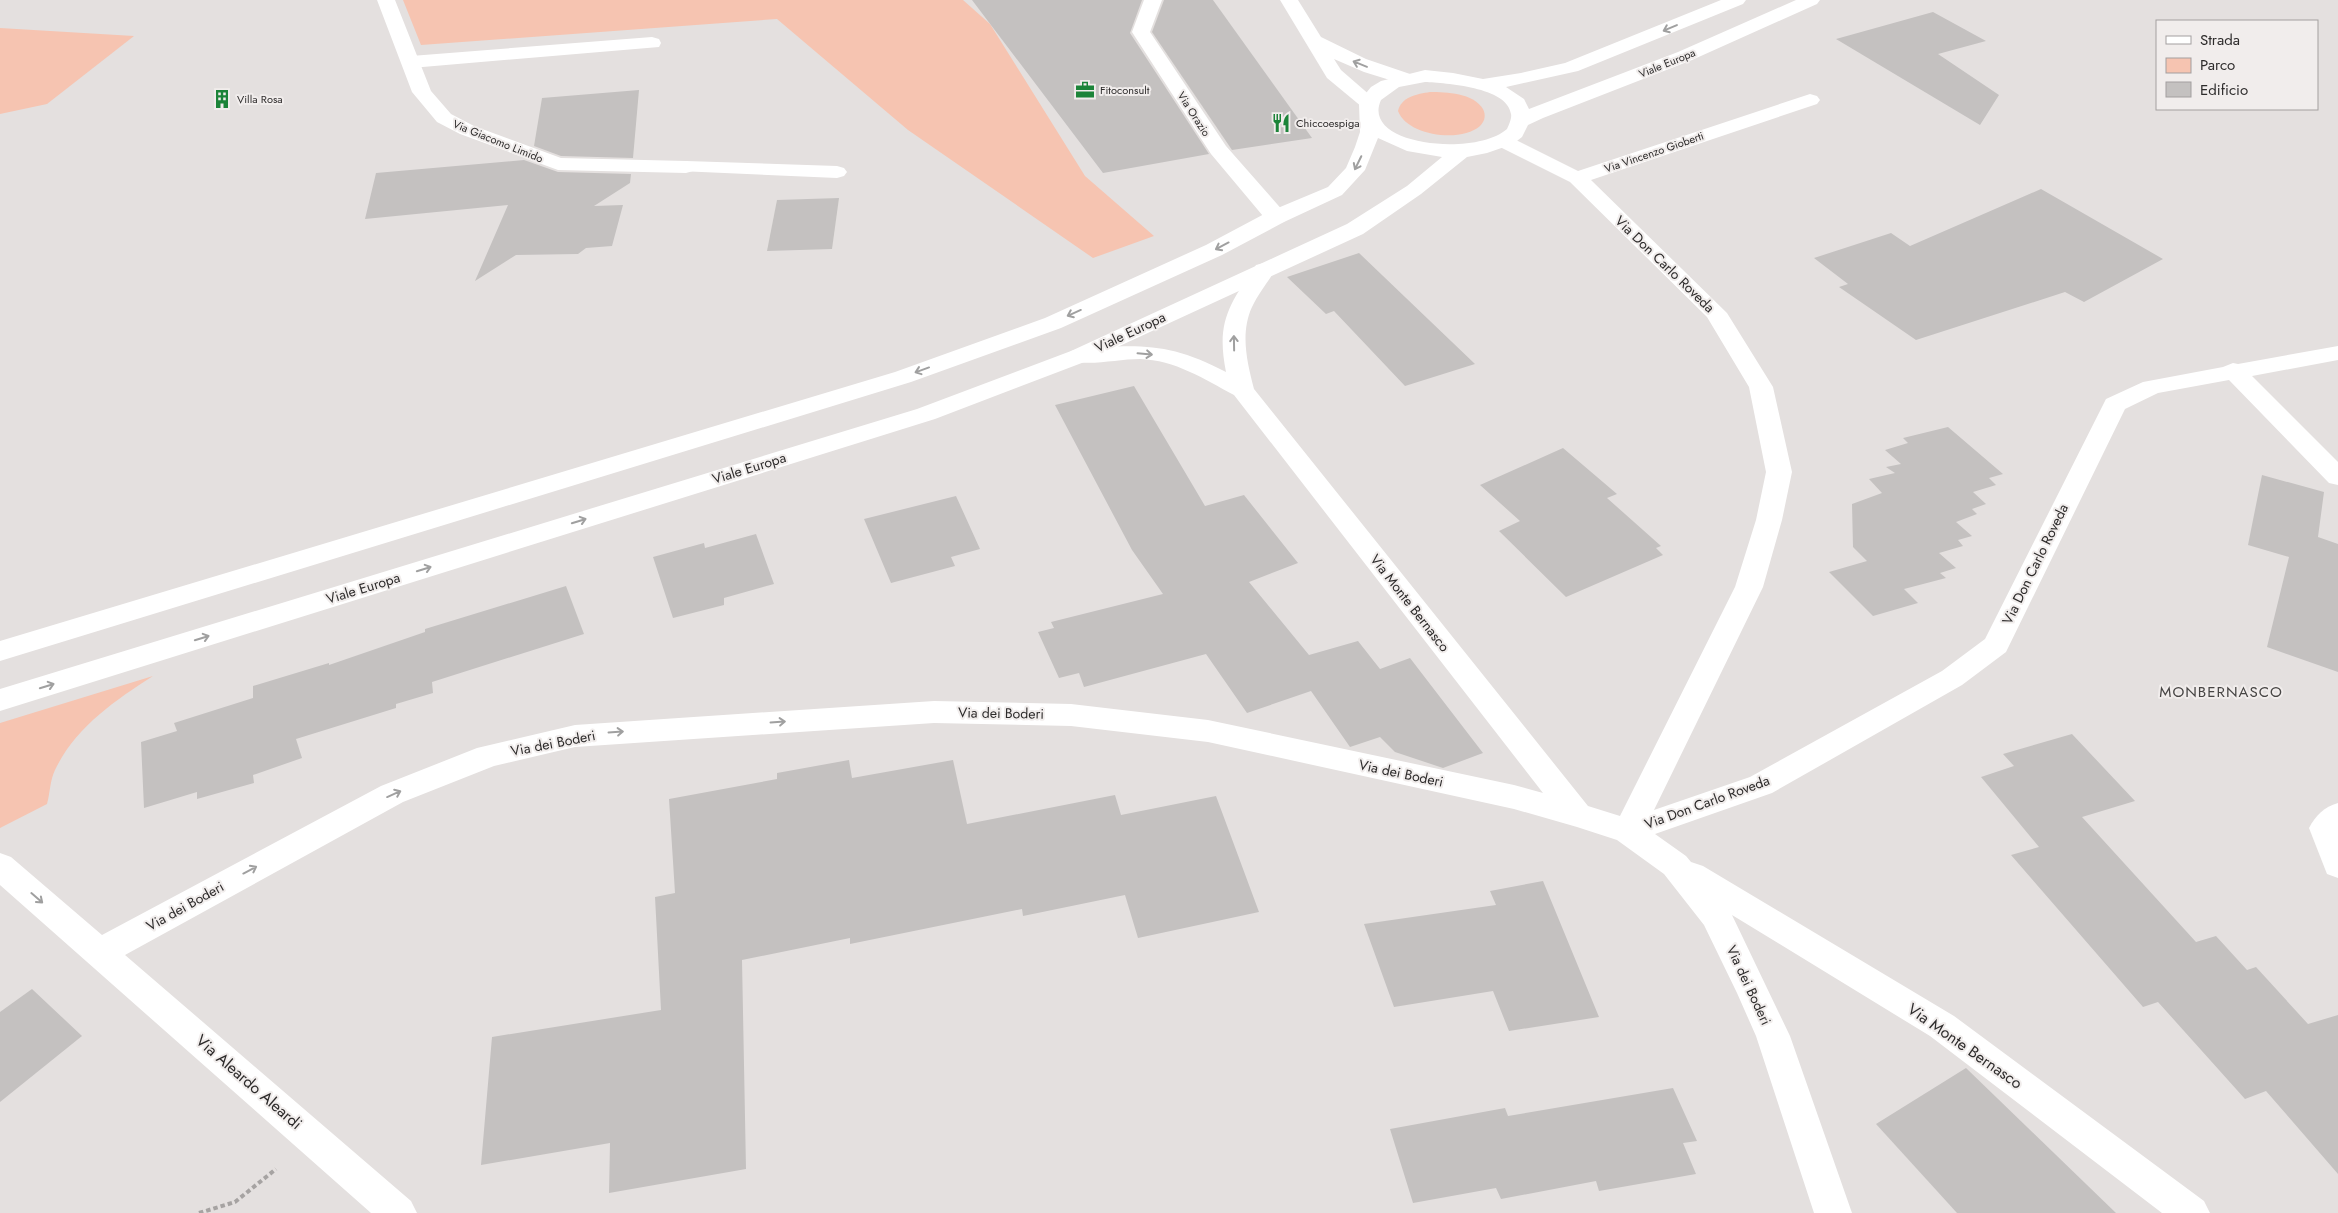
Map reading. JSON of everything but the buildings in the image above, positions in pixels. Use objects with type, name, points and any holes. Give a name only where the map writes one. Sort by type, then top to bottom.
[{"type":"street","name":"Via Giacomo Limido","points":[[386,0],[412,62],[422,92],[444,118],[466,130],[558,164],[686,166],[837,172]]},
{"type":"street","name":"Via Orazio","points":[[1153,0],[1141,32],[1218,150],[1276,217]]},
{"type":"street","name":"Viale Europa","points":[[1289,0],[1334,74],[1369,110],[1377,128],[1392,138],[1406,144],[1437,151],[1462,151],[1485,148],[1503,141],[1516,132],[1521,121],[1567,99],[1625,80],[1681,58],[1811,0]]},
{"type":"street","points":[[1484,84],[1521,79],[1572,67],[1737,0]]},
{"type":"street","points":[[1315,41],[1356,63],[1406,79]]},
{"type":"street","points":[[412,62],[652,43]]},
{"type":"street","points":[[0,651],[903,377],[1053,323],[1214,250],[1276,217],[1335,191],[1355,170],[1370,132],[1369,110],[1375,93],[1388,85],[1406,79],[1446,76],[1484,84],[1501,91],[1513,100],[1520,110],[1521,121]]},
{"type":"street","name":"Via Vincenzo Gioberti","points":[[1577,178],[1810,100]]},
{"type":"street","points":[[1503,141],[1577,178]]},
{"type":"street","name":"Viale Europa","points":[[0,700],[917,417],[1079,356],[1355,229],[1414,190],[1462,151]]},
{"type":"street","name":"Via Don Carlo Roveda","points":[[1577,178],[1716,313],[1761,388],[1779,472],[1769,520],[1749,587],[1628,830]]},
{"type":"street","name":"Via Monte Bernasco","points":[[1242,390],[1234,353],[1233,336],[1240,307],[1264,270]]},
{"type":"street","name":"Via Monte Bernasco","points":[[1079,356],[1141,353],[1175,358],[1208,372],[1242,390],[1578,815]]},
{"type":"street","name":"Via Don Carlo Roveda","points":[[1628,830],[1761,785],[1952,678],[1996,645],[2115,404],[2151,387],[2233,370],[2338,353]]},
{"type":"street","points":[[2233,370],[2338,477]]},
{"type":"street","name":"Via dei Boderi","points":[[100,952],[392,794],[488,756],[581,735],[934,712],[1071,715],[1208,731],[1514,797],[1578,815],[1628,830],[1676,865],[1716,916],[1754,993],[1773,1036],[1833,1213]]},
{"type":"street","points":[[2338,815],[2325,828],[2338,865]]},
{"type":"street","name":"Via Monte Bernasco","points":[[1676,865],[1942,1026],[2191,1213]]},
{"type":"street","points":[[0,866],[100,952]]},
{"type":"street","name":"Via Aleardo Aleardi","points":[[100,952],[398,1213]]},
{"type":"path","points":[[199,1213],[235,1202],[314,1139]]},
{"type":"green space","points":[[403,0],[963,0],[990,24],[1085,176],[1154,236],[1093,258],[908,130],[777,19],[421,45]]},
{"type":"green space","points":[[0,28],[134,36],[47,104],[0,114]]},
{"type":"green space","points":[[1430,92],[1452,93],[1473,100],[1483,109],[1485,116],[1483,122],[1471,131],[1448,135],[1423,131],[1403,120],[1398,111],[1402,102],[1410,97]]},
{"type":"green space","points":[[153,676],[110,706],[73,741],[53,774],[47,804],[0,828],[0,723]]},
{"type":"place","name":"Fitoconsult","points":[[1085,90]]},
{"type":"place","name":"Villa Rosa","points":[[222,99]]},
{"type":"place","name":"Chiccoespiga","points":[[1281,123]]},
{"type":"district","name":"MONBERNASCO","points":[[2221,692]]}]
